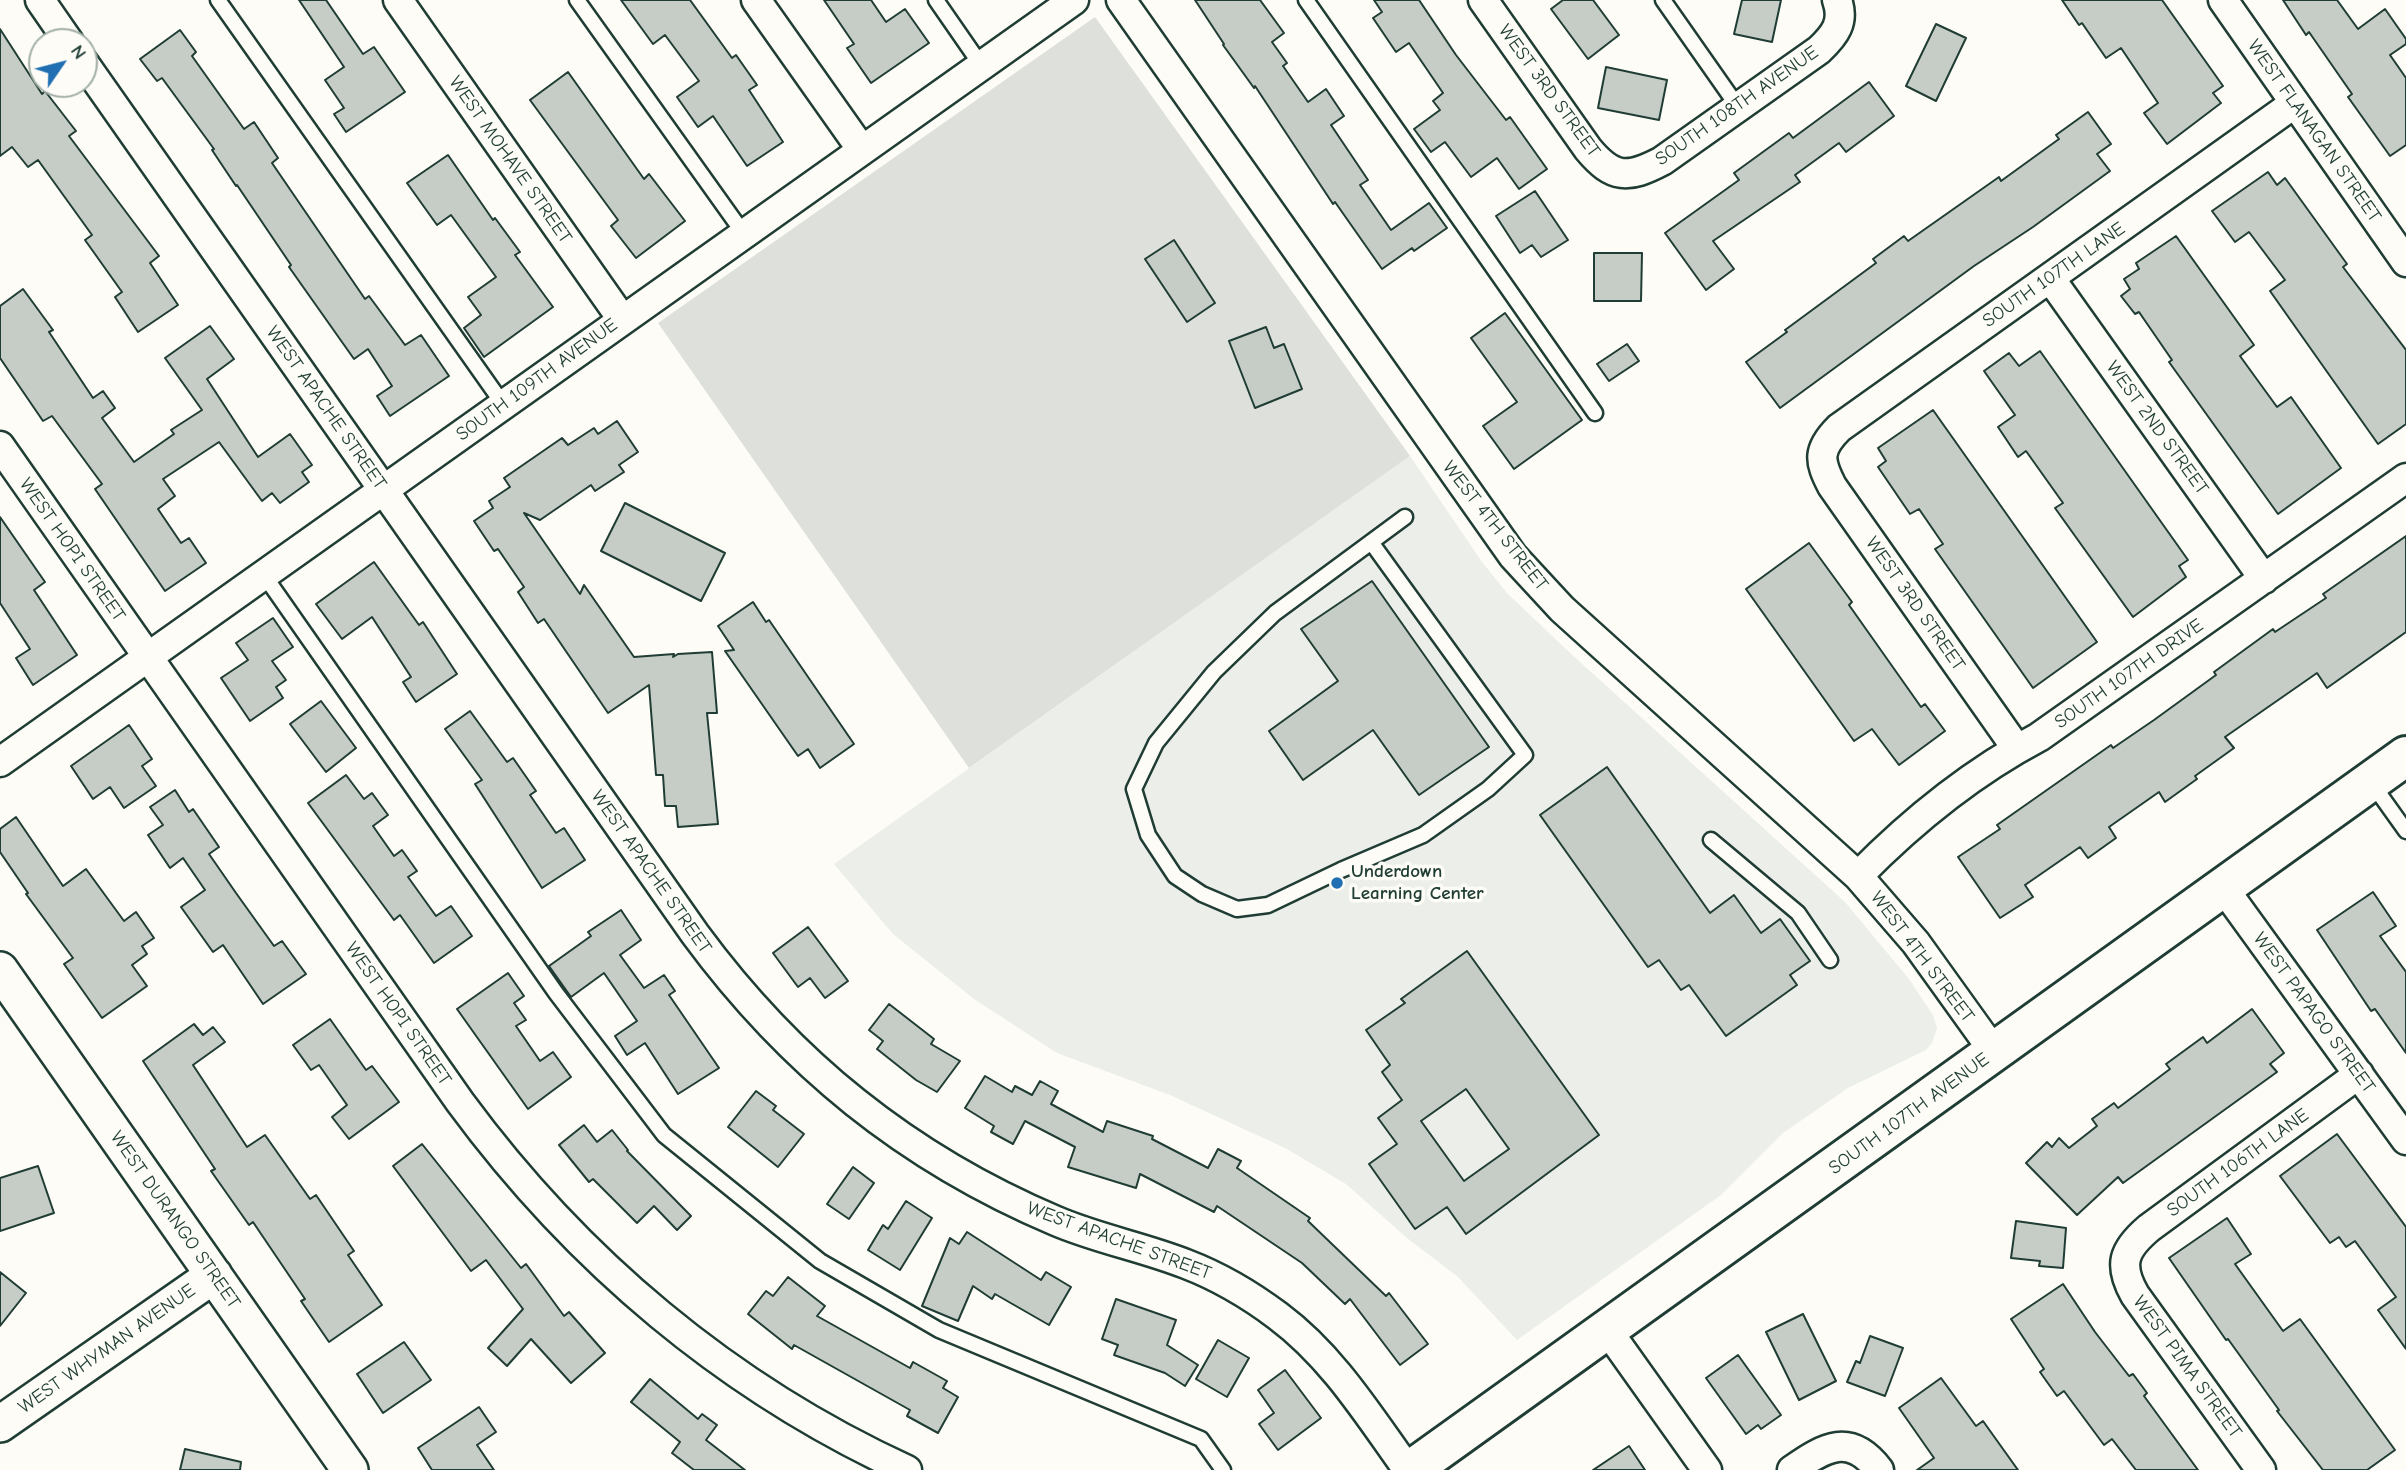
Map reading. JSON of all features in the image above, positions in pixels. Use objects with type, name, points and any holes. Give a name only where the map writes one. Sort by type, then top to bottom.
[{"type":"main road","name":"SOUTH 107TH AVENUE","points":[[1409,1470],[1608,1331],[2406,756]]},
{"type":"street","points":[[40,0],[59,28]]},
{"type":"street","name":"WEST MOHAVE STREET","points":[[398,0],[622,319]]},
{"type":"street","points":[[756,0],[862,150]]},
{"type":"street","name":"SOUTH 109TH AVENUE","points":[[0,762],[1074,0]]},
{"type":"street","name":"WEST 4TH STREET","points":[[1121,0],[1513,556],[1562,609],[1858,876],[1916,943],[1994,1053]]},
{"type":"street","name":"WEST 3RD STREET","points":[[1483,0],[1588,149],[1608,169],[1621,175]]},
{"type":"street","name":"WEST FLANAGAN STREET","points":[[2222,0],[2295,103],[2396,228],[2406,262]]},
{"type":"street","name":"SOUTH 108TH AVENUE","points":[[1621,175],[1634,174],[1656,164],[1819,51],[1836,32],[1839,10]]},
{"type":"street","name":"WEST APACHE STREET","points":[[98,83],[700,942],[745,998],[798,1054],[873,1117],[960,1174],[1024,1207],[1069,1226],[1187,1264],[1258,1302],[1304,1337],[1323,1356],[1409,1470]]},
{"type":"street","name":"SOUTH 107TH LANE","points":[[1821,454],[1827,440],[1839,429],[2295,103]]},
{"type":"street","name":"WEST 2ND STREET","points":[[2050,278],[2264,579]]},
{"type":"street","name":"WEST HOPI STREET","points":[[0,446],[460,1102],[506,1162],[559,1223],[629,1290],[713,1357],[826,1430],[907,1470]]},
{"type":"street","name":"WEST 3RD STREET","points":[[1821,454],[1824,470],[1832,486],[2017,749]]},
{"type":"street","name":"SOUTH 107TH DRIVE","points":[[1858,876],[1927,812],[2017,749],[2039,737],[2406,478]]},
{"type":"street","name":"WEST PAPAGO STREET","points":[[2222,886],[2406,1140]]},
{"type":"street","name":"WEST DURANGO STREET","points":[[0,970],[351,1470]]},
{"type":"street","name":"SOUTH 106TH LANE","points":[[2125,1258],[2130,1247],[2149,1228],[2358,1074]]},
{"type":"street","name":"WEST PIMA STREET","points":[[2125,1258],[2125,1272],[2135,1295],[2261,1470]]},
{"type":"street","name":"WEST WHYMAN AVENUE","points":[[0,1424],[214,1275]]},
{"type":"street","points":[[1608,1331],[1707,1470]]},
{"type":"street","points":[[1792,1470],[1824,1450],[1837,1446],[1850,1447],[1860,1452],[1879,1470]]},
{"type":"lane","points":[[218,0],[503,404]]},
{"type":"lane","points":[[577,0],[744,234]]},
{"type":"lane","points":[[936,0],[981,65]]},
{"type":"lane","points":[[1306,0],[1595,413]]},
{"type":"lane","points":[[1663,0],[1738,107]]},
{"type":"lane","points":[[1371,542],[1525,755],[1488,789],[1423,835],[1268,905],[1237,909],[1202,894],[1175,876],[1148,835],[1134,789],[1156,743],[1214,672],[1275,613],[1371,542],[1405,517]]},
{"type":"lane","points":[[264,575],[556,993],[664,1135],[820,1261],[939,1330],[1201,1439],[1223,1470]]},
{"type":"lane","points":[[2370,781],[2406,831]]},
{"type":"lane","points":[[1711,840],[1798,913],[1830,960]]},
{"type":"shaded area","points":[[1095,17],[1410,456],[969,768],[658,323]]},
{"type":"shaded area","name":"Underdown Learning Center","points":[[1410,456],[1482,562],[1507,593],[1845,902],[1909,979],[1933,1015],[1937,1028],[1932,1043],[1926,1050],[1848,1088],[1783,1133],[1721,1195],[1517,1340],[1458,1277],[1407,1238],[1346,1184],[1285,1148],[1170,1095],[1057,1053],[974,999],[893,934],[834,864]]},
{"type":"building","points":[[299,0],[326,0],[363,54],[374,47],[405,92],[346,132],[334,114],[344,108],[325,80],[344,67]]},
{"type":"building","points":[[621,0],[690,0],[732,58],[736,55],[757,85],[749,90],[783,142],[747,166],[713,116],[698,127],[677,97],[699,81],[665,35],[653,44]]},
{"type":"building","points":[[824,0],[871,0],[886,22],[905,9],[929,43],[871,83],[847,48],[854,44]]},
{"type":"building","points":[[1195,0],[1260,0],[1284,33],[1272,42],[1287,63],[1283,66],[1308,102],[1326,89],[1344,116],[1331,125],[1368,180],[1360,185],[1391,230],[1429,203],[1447,228],[1382,269],[1335,202],[1333,204]]},
{"type":"building","points":[[1374,0],[1419,0],[1456,55],[1506,120],[1510,117],[1547,169],[1519,189],[1497,158],[1471,177],[1445,142],[1431,152],[1414,129],[1440,110],[1433,101],[1443,93],[1409,43],[1396,52],[1373,18],[1382,12]]},
{"type":"building","points":[[1563,0],[1593,0],[1619,35],[1588,59],[1551,9]]},
{"type":"building","points":[[1742,0],[1781,0],[1772,42],[1734,34]]},
{"type":"building","points":[[2062,0],[2162,0],[2223,86],[2213,93],[2221,103],[2167,144],[2144,113],[2158,103],[2121,48],[2106,58]]},
{"type":"building","points":[[2283,0],[2337,0],[2358,29],[2385,9],[2406,39],[2406,44],[2390,55],[2406,78],[2406,145],[2390,156],[2348,97],[2352,94],[2309,32],[2306,35]]},
{"type":"building","points":[[1936,24],[1966,38],[1936,101],[1906,86]]},
{"type":"building","points":[[0,29],[28,72],[28,98],[50,98],[76,131],[69,136],[159,256],[150,263],[178,305],[138,332],[115,297],[122,292],[85,240],[92,235],[38,160],[28,167],[12,147],[0,156]]},
{"type":"building","points":[[180,30],[196,52],[192,56],[244,129],[254,122],[278,158],[272,163],[365,299],[369,296],[405,345],[421,335],[449,376],[390,416],[377,396],[392,386],[368,349],[354,359],[289,267],[291,265],[212,150],[214,149],[162,78],[157,81],[140,59]]},
{"type":"building","points":[[1606,67],[1667,80],[1659,120],[1598,108]]},
{"type":"building","points":[[568,72],[644,179],[649,174],[685,221],[636,258],[611,226],[618,220],[530,100]]},
{"type":"building","points":[[1869,82],[1894,116],[1846,152],[1839,143],[1795,175],[1800,182],[1713,241],[1734,269],[1706,290],[1665,233],[1739,180],[1734,173],[1789,133],[1793,138]]},
{"type":"building","points":[[2088,112],[2111,144],[2097,154],[2110,171],[1974,266],[1780,408],[1746,362],[1876,263],[1873,259],[1904,236],[1908,241],[1999,177],[2001,181],[2059,139],[2056,135]]},
{"type":"building","points":[[448,155],[493,220],[495,218],[520,252],[515,255],[553,307],[484,357],[464,328],[481,315],[468,297],[496,277],[451,215],[437,225],[407,183]]},
{"type":"building","points":[[2268,172],[2277,185],[2285,178],[2347,264],[2343,267],[2406,350],[2406,424],[2378,444],[2270,291],[2285,280],[2249,232],[2235,242],[2212,211]]},
{"type":"building","points":[[1535,191],[1568,240],[1541,257],[1532,245],[1520,253],[1496,216]]},
{"type":"building","points":[[2176,236],[2254,345],[2240,356],[2277,407],[2291,397],[2341,468],[2278,514],[2169,362],[2172,360],[2139,312],[2135,314],[2121,296],[2130,289],[2124,279],[2139,269],[2136,263]]},
{"type":"building","points":[[1174,240],[1215,303],[1187,322],[1145,259]]},
{"type":"building","points":[[1594,253],[1642,253],[1641,301],[1594,301]]},
{"type":"building","points":[[23,289],[53,330],[49,332],[93,398],[103,391],[115,408],[102,418],[134,462],[174,434],[171,430],[202,410],[165,358],[210,326],[234,359],[207,379],[258,457],[290,434],[312,465],[302,472],[309,482],[280,503],[272,493],[262,501],[219,442],[163,479],[175,496],[158,509],[181,543],[189,538],[206,563],[165,591],[95,489],[102,484],[52,416],[43,421],[0,358],[0,306]]},
{"type":"building","points":[[1505,313],[1582,420],[1514,469],[1483,426],[1517,402],[1471,338]]},
{"type":"building","points":[[1266,327],[1274,348],[1284,344],[1302,389],[1255,408],[1229,341]]},
{"type":"building","points":[[1627,344],[1639,361],[1609,381],[1597,364]]},
{"type":"building","points":[[2040,351],[2188,560],[2179,566],[2186,577],[2133,617],[2055,508],[2063,503],[2026,451],[2018,457],[1998,427],[2015,415],[1984,371],[2009,353],[2019,366]]},
{"type":"building","points":[[1933,410],[2097,642],[2033,688],[1935,549],[1943,544],[1919,509],[1910,514],[1878,467],[1886,461],[1878,448]]},
{"type":"building","points":[[617,421],[638,452],[619,465],[624,472],[595,491],[591,485],[540,520],[524,513],[580,594],[584,585],[634,657],[674,654],[673,657],[678,654],[712,652],[717,713],[707,713],[718,824],[678,827],[676,806],[665,806],[663,775],[656,775],[649,685],[608,713],[544,619],[538,623],[518,592],[524,587],[498,549],[494,551],[474,521],[493,508],[489,501],[510,487],[504,478],[562,438],[568,445],[594,428],[598,434]]},
{"type":"building","points":[[625,503],[725,553],[701,601],[601,551]]},
{"type":"building","points":[[0,517],[45,582],[34,590],[77,655],[33,685],[16,658],[30,649],[0,603]]},
{"type":"building","points":[[2406,536],[2406,632],[2327,688],[2317,673],[2225,737],[2234,748],[2195,776],[2197,779],[2165,802],[2159,792],[2109,827],[2116,838],[2088,858],[2080,847],[2025,885],[2033,897],[2000,918],[1958,857],[2000,829],[1997,825],[2111,745],[2113,748],[2154,720],[2273,629],[2275,632],[2326,598],[2323,594]]},
{"type":"building","points":[[1809,543],[1852,602],[1849,605],[1921,707],[1925,704],[1945,731],[1899,765],[1872,729],[1854,741],[1746,589]]},
{"type":"building","points":[[374,562],[419,625],[423,622],[457,674],[416,702],[403,682],[411,677],[372,617],[342,639],[316,604]]},
{"type":"building","points":[[1372,581],[1489,747],[1419,795],[1373,730],[1303,780],[1269,731],[1338,681],[1301,629]]},
{"type":"building","points":[[753,602],[766,622],[769,620],[854,744],[820,768],[808,749],[798,756],[725,651],[734,650],[718,626]]},
{"type":"building","points":[[273,618],[293,647],[272,661],[286,680],[276,687],[283,698],[250,721],[221,678],[248,660],[236,643]]},
{"type":"building","points":[[321,701],[356,748],[326,772],[290,724]]},
{"type":"building","points":[[470,711],[507,762],[513,758],[536,791],[530,795],[556,833],[564,828],[585,860],[542,888],[475,784],[482,780],[445,729]]},
{"type":"building","points":[[129,725],[152,759],[142,766],[156,786],[124,808],[110,787],[93,799],[71,766]]},
{"type":"building","points":[[1607,767],[1710,913],[1734,895],[1761,933],[1780,919],[1810,961],[1790,975],[1797,985],[1726,1036],[1689,985],[1681,990],[1659,960],[1648,967],[1540,815]]},
{"type":"building","points":[[346,775],[364,799],[372,793],[388,815],[373,826],[394,856],[402,850],[417,871],[408,877],[436,916],[451,906],[472,936],[434,963],[400,915],[394,920],[308,803]]},
{"type":"building","points":[[175,790],[189,812],[193,809],[219,847],[209,854],[236,893],[274,946],[282,941],[306,974],[263,1004],[223,945],[213,952],[181,907],[205,890],[183,858],[170,868],[148,835],[163,825],[150,807]]},
{"type":"building","points":[[16,817],[63,886],[86,869],[124,921],[136,912],[154,938],[142,946],[147,954],[132,965],[147,986],[102,1018],[64,964],[73,958],[26,894],[28,893],[0,852],[0,829]]},
{"type":"building","points":[[2373,892],[2396,926],[2380,936],[2406,972],[2406,1053],[2375,1009],[2371,1011],[2317,930]]},
{"type":"building","points":[[621,910],[641,940],[620,955],[644,988],[664,975],[675,991],[669,995],[719,1068],[678,1094],[645,1043],[627,1055],[615,1036],[637,1021],[604,973],[571,997],[549,966],[591,936],[588,932]]},
{"type":"building","points":[[808,927],[848,981],[825,998],[810,978],[798,987],[773,953]]},
{"type":"building","points":[[1467,951],[1599,1135],[1466,1234],[1447,1207],[1415,1229],[1369,1164],[1397,1144],[1378,1118],[1402,1100],[1382,1072],[1390,1065],[1366,1030],[1405,1003],[1401,999]],"holes":[[[1466,1089],[1509,1149],[1464,1181],[1421,1121]]]},
{"type":"building","points":[[508,973],[524,996],[514,1003],[526,1020],[516,1026],[540,1061],[553,1052],[571,1077],[528,1109],[457,1009]]},
{"type":"building","points":[[889,1004],[934,1039],[931,1044],[960,1061],[937,1092],[916,1080],[877,1049],[883,1041],[869,1030]]},
{"type":"building","points":[[2252,1009],[2284,1053],[2270,1064],[2277,1072],[2123,1183],[2118,1177],[2077,1215],[2026,1163],[2047,1142],[2052,1147],[2059,1138],[2069,1148],[2097,1126],[2092,1119],[2114,1103],[2118,1108],[2170,1069],[2166,1064],[2203,1037],[2207,1043]]},
{"type":"building","points":[[330,1019],[366,1070],[372,1066],[399,1102],[349,1139],[332,1117],[347,1105],[319,1065],[311,1070],[293,1045]]},
{"type":"building","points":[[194,1024],[203,1035],[213,1027],[225,1042],[193,1065],[247,1147],[265,1135],[310,1199],[316,1195],[354,1251],[348,1255],[382,1305],[329,1342],[301,1301],[305,1299],[253,1222],[249,1225],[211,1171],[215,1169],[143,1061]]},
{"type":"building","points":[[985,1076],[1012,1092],[1015,1086],[1032,1095],[1040,1081],[1058,1091],[1051,1104],[1103,1132],[1107,1121],[1153,1136],[1152,1139],[1208,1168],[1218,1149],[1241,1161],[1237,1168],[1310,1218],[1308,1221],[1386,1296],[1389,1293],[1428,1344],[1400,1365],[1350,1299],[1345,1304],[1302,1263],[1217,1206],[1214,1212],[1140,1174],[1136,1188],[1068,1167],[1075,1147],[1025,1121],[1013,1144],[991,1132],[994,1126],[965,1108]]},
{"type":"building","points":[[756,1091],[776,1106],[773,1110],[804,1134],[778,1167],[728,1127]]},
{"type":"building","points":[[584,1125],[597,1142],[612,1130],[627,1151],[691,1216],[677,1230],[654,1206],[637,1223],[593,1179],[589,1182],[559,1145]]},
{"type":"building","points":[[2337,1134],[2406,1227],[2406,1349],[2378,1310],[2396,1297],[2355,1241],[2346,1247],[2339,1237],[2330,1243],[2280,1176]]},
{"type":"building","points":[[422,1144],[521,1268],[526,1264],[564,1316],[569,1312],[605,1353],[571,1383],[531,1339],[507,1366],[488,1348],[523,1309],[486,1260],[471,1271],[393,1166]]},
{"type":"building","points":[[38,1166],[54,1213],[0,1231],[0,1178]]},
{"type":"building","points":[[853,1167],[874,1183],[849,1219],[827,1204]]},
{"type":"building","points":[[906,1201],[932,1218],[900,1270],[868,1250],[883,1225],[888,1229]]},
{"type":"building","points":[[2227,1218],[2251,1254],[2235,1264],[2283,1331],[2300,1319],[2395,1450],[2367,1470],[2323,1470],[2277,1411],[2279,1410],[2169,1258]]},
{"type":"building","points":[[2016,1221],[2066,1228],[2063,1268],[2039,1266],[2040,1261],[2011,1258]]},
{"type":"building","points":[[967,1232],[1041,1280],[1046,1272],[1071,1287],[1049,1325],[995,1294],[992,1299],[973,1286],[958,1321],[922,1306],[950,1238],[959,1244]]},
{"type":"building","points":[[0,1272],[26,1293],[0,1326]]},
{"type":"building","points":[[788,1277],[825,1306],[817,1316],[910,1368],[913,1362],[947,1381],[943,1388],[958,1397],[938,1433],[907,1416],[910,1410],[794,1345],[792,1349],[748,1314],[766,1291],[773,1296]]},
{"type":"building","points":[[2063,1284],[2095,1332],[2129,1376],[2133,1374],[2147,1393],[2144,1396],[2198,1470],[2136,1470],[2112,1439],[2104,1445],[2064,1391],[2057,1396],[2040,1372],[2044,1369],[2011,1319]]},
{"type":"building","points":[[1116,1299],[1176,1320],[1167,1345],[1198,1365],[1185,1386],[1165,1373],[1114,1355],[1118,1345],[1102,1339]]},
{"type":"building","points":[[1803,1314],[1836,1381],[1799,1400],[1766,1332]]},
{"type":"building","points":[[1870,1336],[1903,1348],[1885,1396],[1847,1382],[1856,1361],[1860,1363]]},
{"type":"building","points":[[1218,1340],[1249,1358],[1227,1397],[1196,1379]]},
{"type":"building","points":[[404,1342],[431,1380],[383,1413],[357,1374]]},
{"type":"building","points":[[1738,1355],[1781,1415],[1761,1429],[1758,1425],[1746,1434],[1706,1378]]},
{"type":"building","points":[[1285,1370],[1321,1418],[1278,1450],[1259,1424],[1274,1413],[1258,1390]]},
{"type":"building","points":[[1941,1378],[1976,1426],[1983,1421],[2018,1470],[1917,1470],[1934,1458],[1899,1408]]},
{"type":"building","points":[[650,1379],[698,1419],[702,1414],[717,1425],[706,1440],[745,1470],[694,1470],[672,1453],[680,1442],[631,1402]]},
{"type":"building","points":[[479,1407],[496,1432],[477,1445],[494,1470],[432,1470],[418,1448]]},
{"type":"building","points":[[1629,1446],[1645,1470],[1593,1470]]},
{"type":"building","points":[[185,1449],[241,1462],[240,1470],[180,1470]]},
{"type":"place","name":"Underdown Learning Center","points":[[1337,883]]}]
